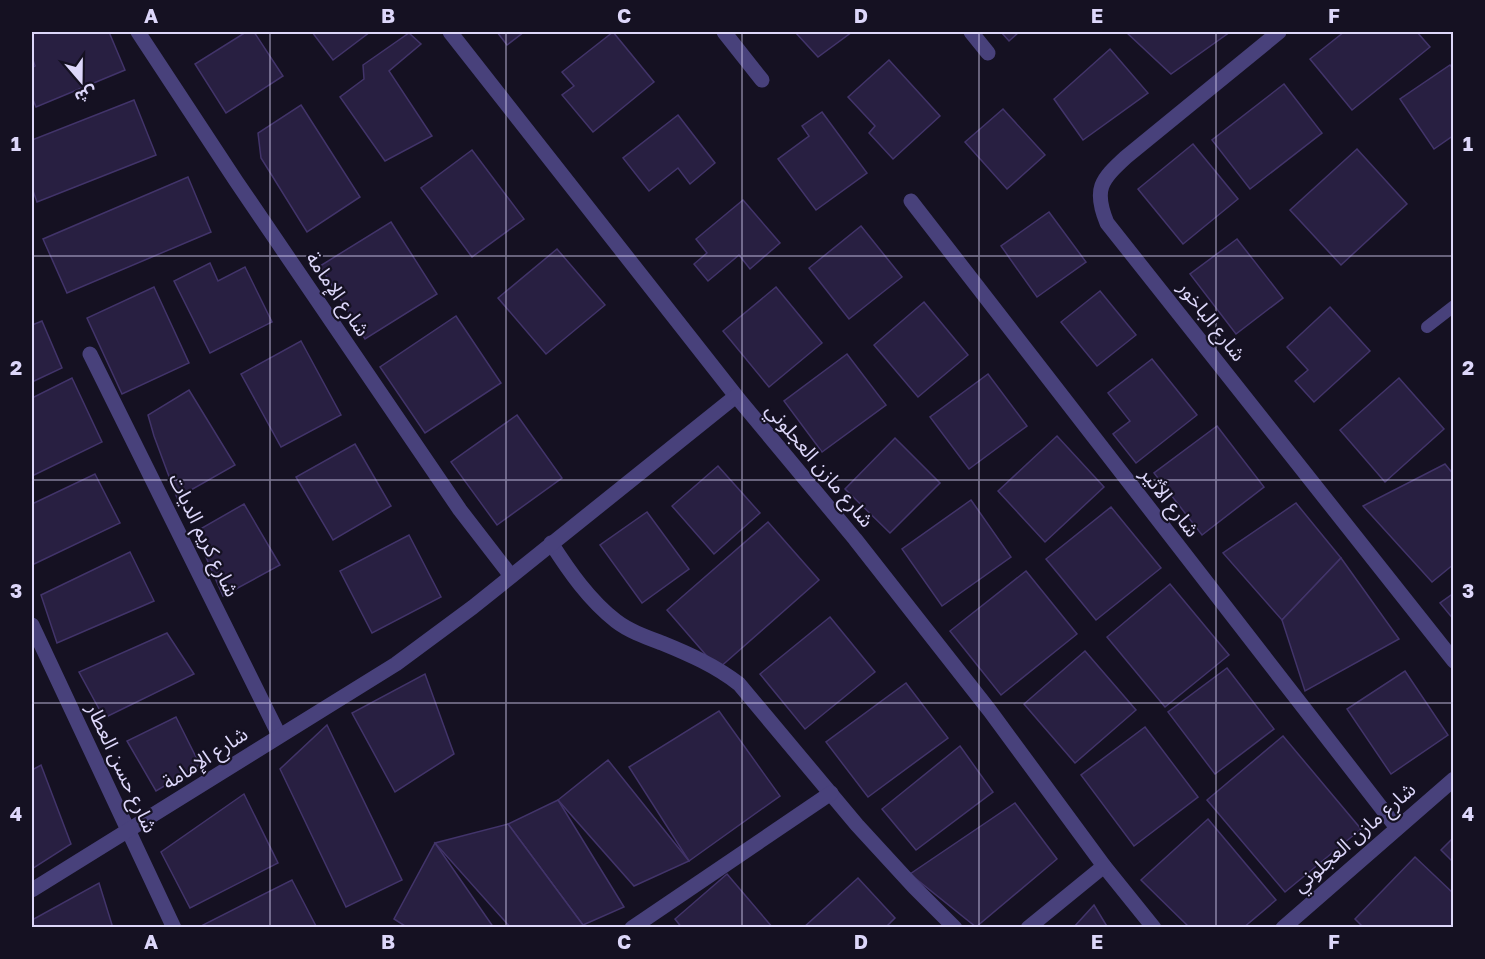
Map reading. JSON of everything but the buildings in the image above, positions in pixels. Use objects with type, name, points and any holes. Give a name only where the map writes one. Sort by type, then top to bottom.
[{"type":"street","name":"شارع الإمامة","points":[[138,32],[236,181],[454,501],[510,576]]},
{"type":"street","name":"شارع مازن العجلوني","points":[[450,32],[736,396],[855,539],[990,711],[1104,866],[1154,927]]},
{"type":"street","points":[[724,32],[762,80]]},
{"type":"street","points":[[971,32],[988,53]]},
{"type":"street","name":"شارع الباخور","points":[[1279,32],[1126,157],[1106,176],[1100,187],[1102,210],[1107,223],[1454,661]]},
{"type":"street","name":"شارع الأثير","points":[[911,201],[1397,828]]},
{"type":"street","name":"شارع كريم الديات","points":[[90,354],[279,735]]},
{"type":"street","name":"شارع الإمامة","points":[[32,890],[396,664],[473,607],[736,396]]},
{"type":"street","points":[[551,543],[575,580],[616,621],[641,635],[691,655],[739,684],[914,887],[955,927]]},
{"type":"street","name":"شارع حسن العطار","points":[[32,625],[174,927]]},
{"type":"street","name":"شارع مازن العجلوني","points":[[1283,927],[1454,779]]},
{"type":"street","points":[[632,927],[831,793]]},
{"type":"street","points":[[1028,927],[1104,866]]},
{"type":"lane","points":[[1427,327],[1454,306]]}]
